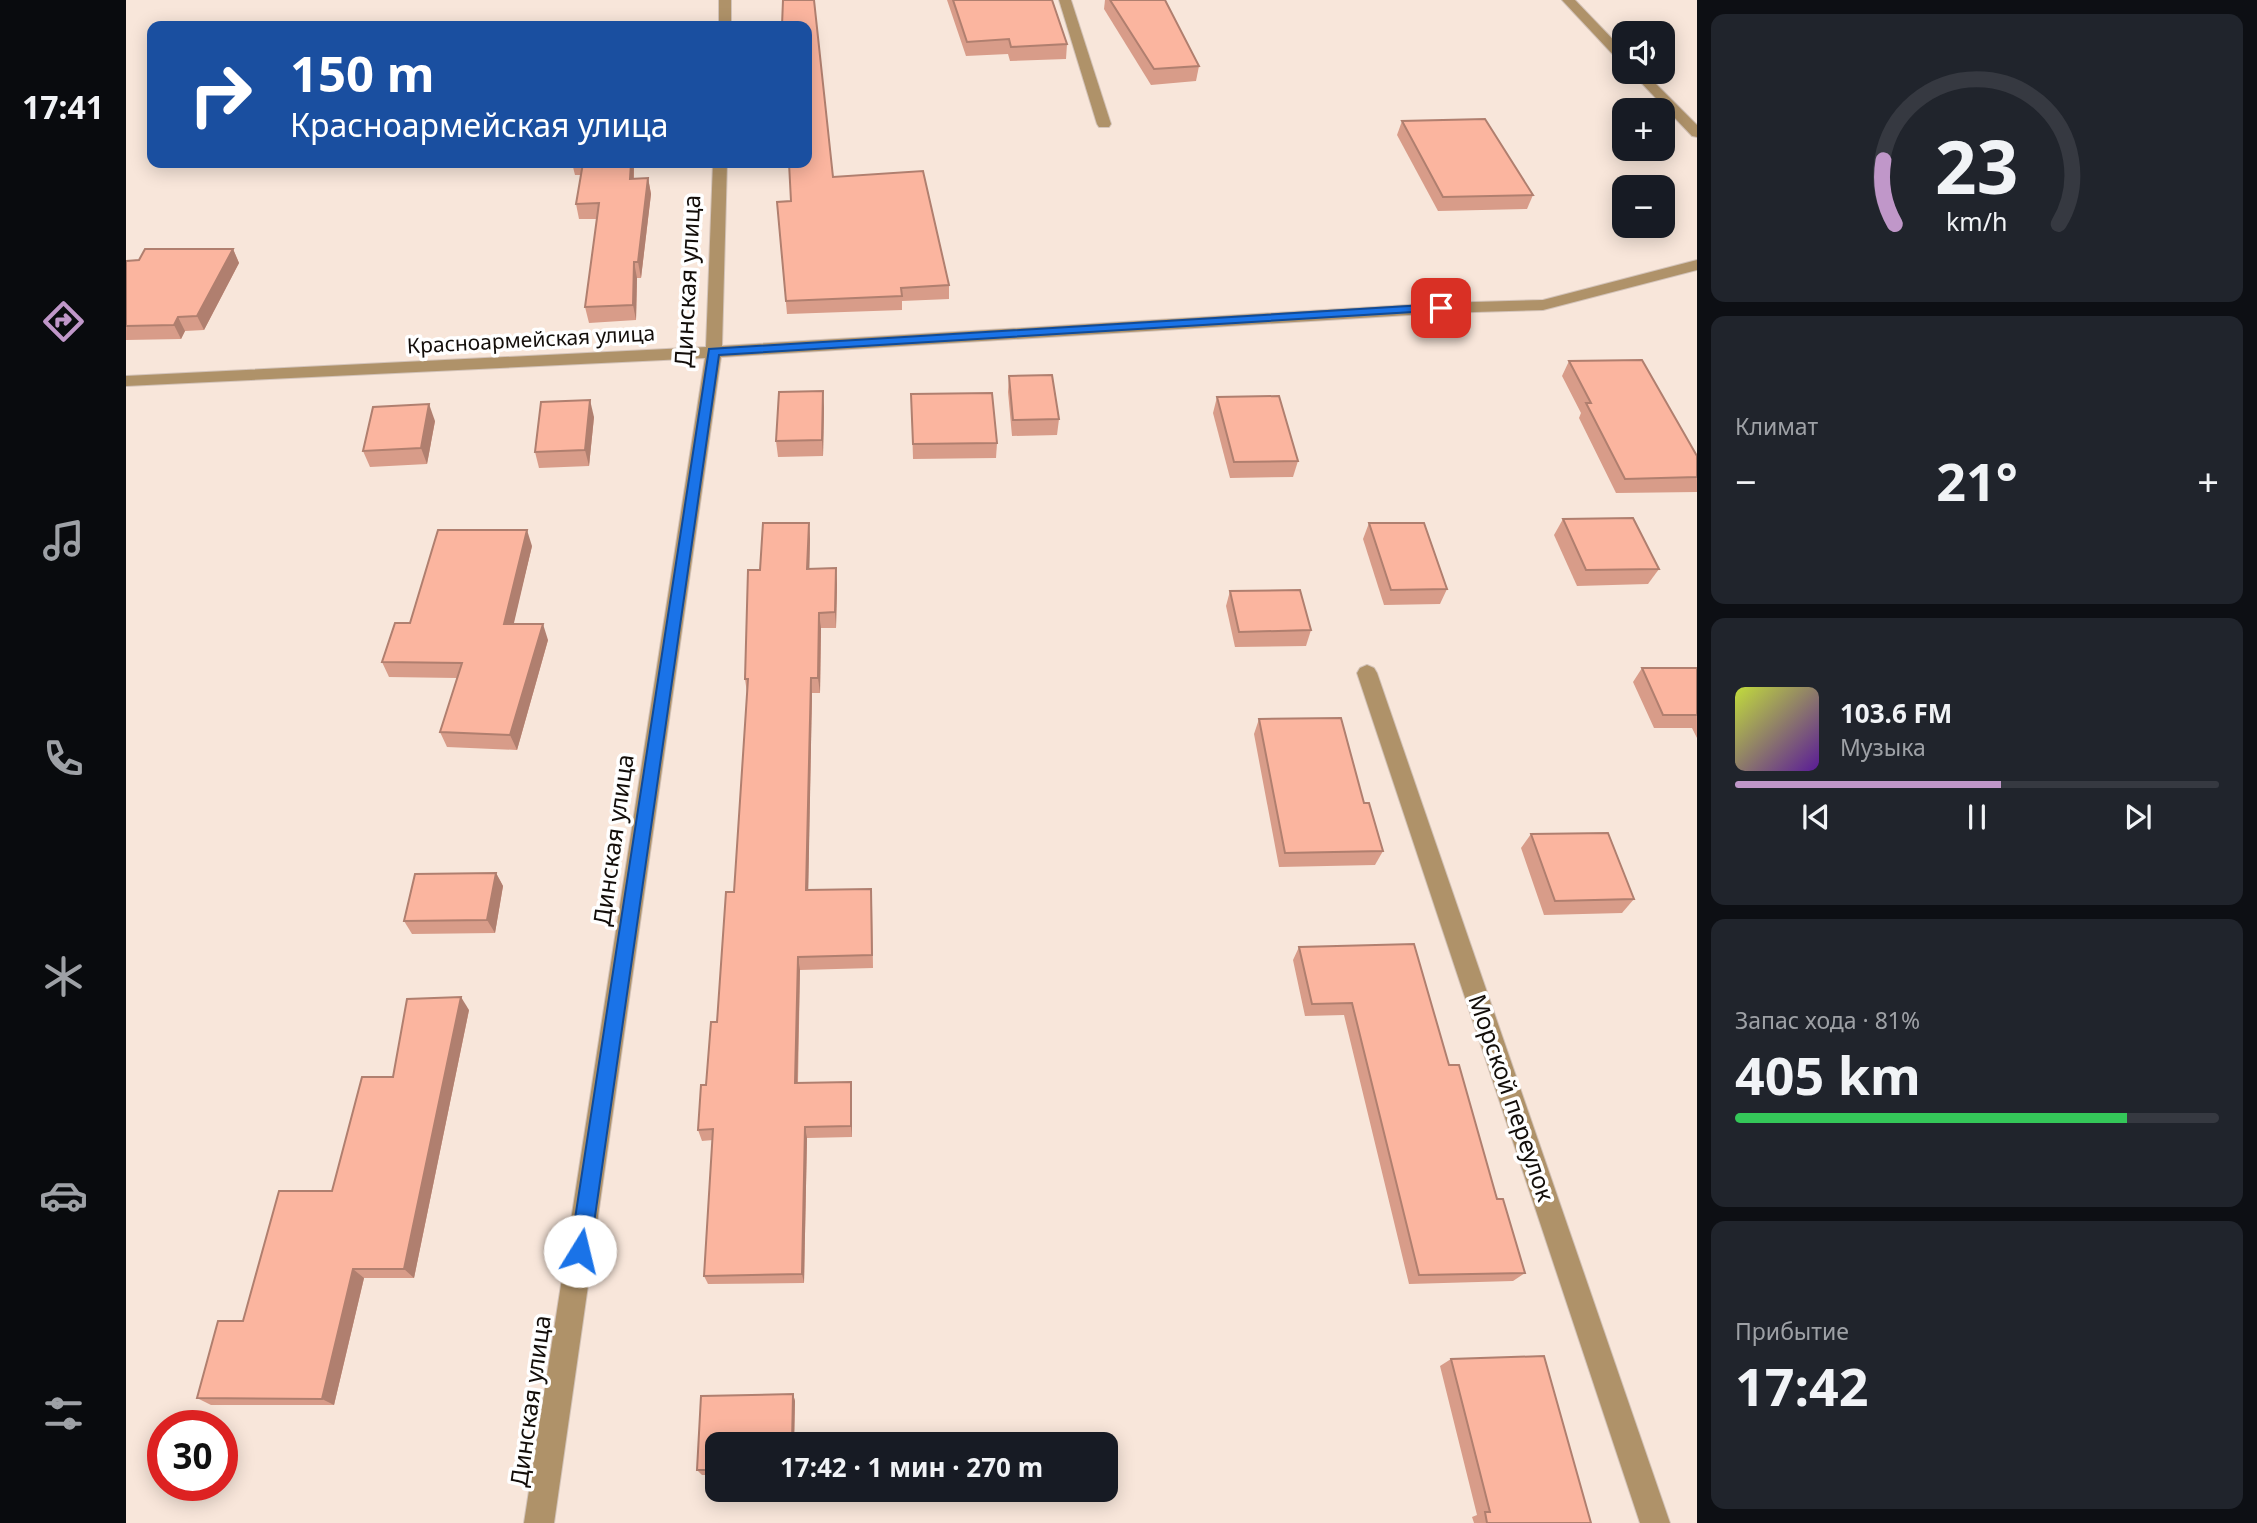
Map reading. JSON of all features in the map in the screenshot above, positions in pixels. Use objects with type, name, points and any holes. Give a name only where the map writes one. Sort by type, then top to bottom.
[{"type":"street","points":[[724,21],[725,0]]},
{"type":"street","points":[[1065,0],[1104,124]]},
{"type":"street","points":[[1568,0],[1612,46]]},
{"type":"street","points":[[1649,84],[1697,133]]},
{"type":"street","name":"Динская улица","points":[[539,1523],[714,352],[720,168]]},
{"type":"street","name":"Красноармейская улица","points":[[126,381],[714,352],[1441,308],[1543,305],[1697,265]]},
{"type":"street","name":"Морской переулок","points":[[1367,674],[1655,1523]]},
{"type":"building","points":[[783,0],[814,0],[833,177],[923,171],[949,285],[901,288],[902,296],[786,301],[777,202],[791,201],[789,168],[812,168],[812,21],[782,21]]},
{"type":"building","points":[[953,0],[1052,0],[1067,44],[1011,47],[1009,39],[967,42]]},
{"type":"building","points":[[1110,0],[1165,0],[1199,66],[1154,69]]},
{"type":"building","points":[[1485,119],[1533,195],[1443,197],[1402,121]]},
{"type":"building","points":[[582,168],[631,168],[630,179],[648,178],[638,262],[634,262],[633,305],[585,307],[599,203],[576,204]]},
{"type":"building","points":[[145,249],[233,249],[197,316],[178,317],[174,325],[126,326],[126,261],[139,260]]},
{"type":"building","points":[[1642,360],[1697,456],[1697,477],[1625,479],[1586,403],[1591,403],[1569,361]]},
{"type":"building","points":[[1052,375],[1059,419],[1013,420],[1009,376]]},
{"type":"building","points":[[823,391],[822,440],[776,441],[779,392]]},
{"type":"building","points":[[992,393],[997,443],[913,444],[911,394]]},
{"type":"building","points":[[1279,396],[1298,461],[1234,462],[1217,397]]},
{"type":"building","points":[[590,400],[585,450],[535,452],[541,402]]},
{"type":"building","points":[[429,404],[421,448],[363,451],[373,407]]},
{"type":"building","points":[[1633,518],[1659,569],[1586,570],[1563,519]]},
{"type":"building","points":[[763,523],[809,523],[807,569],[836,568],[835,612],[819,613],[818,678],[811,678],[806,890],[871,889],[872,955],[798,957],[795,1083],[851,1082],[851,1126],[805,1127],[802,1274],[704,1276],[713,1129],[698,1130],[701,1085],[706,1085],[711,1022],[717,1022],[726,892],[734,892],[748,679],[745,679],[748,570],[760,570]]},
{"type":"building","points":[[1369,523],[1424,523],[1447,589],[1391,590]]},
{"type":"building","points":[[438,530],[527,530],[504,624],[543,624],[510,735],[440,732],[462,663],[382,662],[395,623],[410,623]]},
{"type":"building","points":[[1300,590],[1311,630],[1239,632],[1230,591]]},
{"type":"building","points":[[1642,668],[1697,668],[1697,715],[1663,715]]},
{"type":"building","points":[[1341,718],[1364,803],[1369,803],[1383,851],[1285,853],[1259,719]]},
{"type":"building","points":[[1608,833],[1634,899],[1555,901],[1531,834]]},
{"type":"building","points":[[496,873],[487,920],[404,921],[415,874]]},
{"type":"building","points":[[1414,944],[1449,1065],[1459,1065],[1497,1199],[1503,1199],[1525,1273],[1419,1275],[1352,1003],[1312,1004],[1299,947]]},
{"type":"building","points":[[461,997],[404,1269],[353,1269],[322,1399],[197,1398],[218,1321],[243,1321],[279,1191],[332,1191],[362,1077],[393,1077],[407,999]]},
{"type":"building","points":[[1544,1356],[1591,1523],[1487,1523],[1485,1512],[1490,1512],[1451,1359]]},
{"type":"building","points":[[793,1394],[792,1432],[705,1432],[705,1470],[697,1470],[701,1396]]},
{"type":"route","points":[[580,1251],[714,352],[1441,308]]}]
